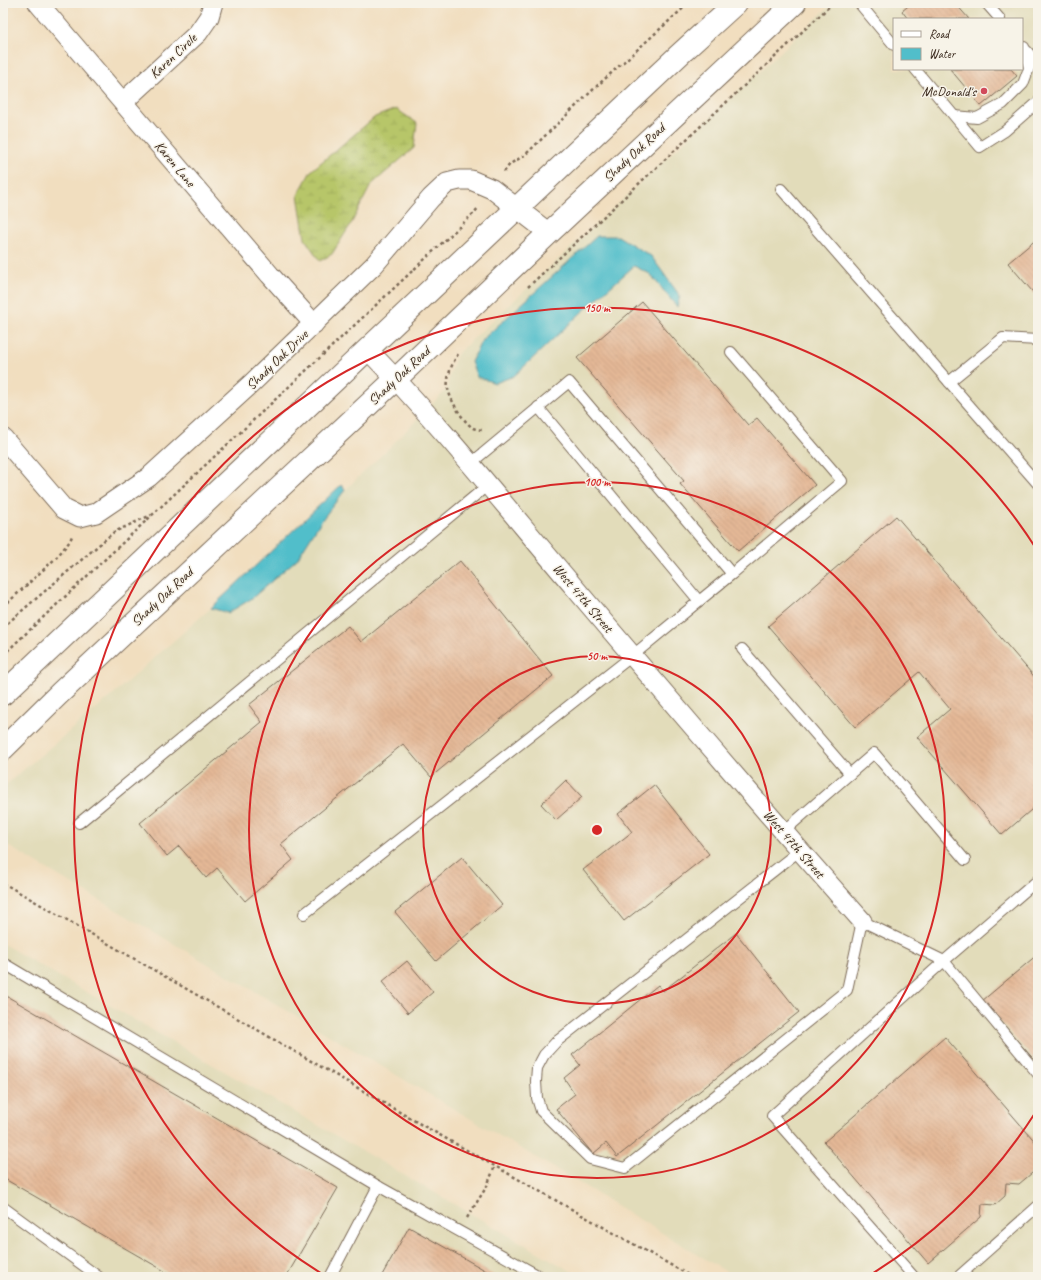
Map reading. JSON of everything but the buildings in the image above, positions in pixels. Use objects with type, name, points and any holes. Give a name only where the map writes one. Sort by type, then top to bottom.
[{"type":"main road","points":[[3,694],[367,349],[736,3]]},
{"type":"main road","name":"Shady Oak Road","points":[[3,749],[60,693],[795,3]]},
{"type":"street","name":"Karen Lane","points":[[38,3],[270,276],[314,324]]},
{"type":"street","name":"Karen Circle","points":[[123,102],[198,33],[209,17],[213,3]]},
{"type":"street","name":"Shady Oak Drive","points":[[80,517],[96,513],[149,477],[251,384],[374,265],[431,198],[446,183],[459,180],[471,180],[492,189],[549,233]]},
{"type":"street","name":"West 47th Street","points":[[367,349],[440,428],[632,656],[799,851],[862,921]]},
{"type":"street","points":[[3,438],[64,509],[80,517]]},
{"type":"lane","points":[[858,3],[893,44]]},
{"type":"lane","points":[[986,3],[999,18]]},
{"type":"lane","points":[[1023,46],[1038,65]]},
{"type":"lane","points":[[955,116],[977,118],[1004,104],[1023,84],[1029,68],[1023,46]]},
{"type":"lane","points":[[916,70],[980,147],[1005,131],[1038,102]]},
{"type":"lane","points":[[781,189],[1038,484]]},
{"type":"lane","points":[[949,382],[1003,338],[1038,340]]},
{"type":"lane","points":[[304,914],[632,656],[842,482],[731,352]]},
{"type":"lane","points":[[470,464],[569,382],[732,574]]},
{"type":"lane","points":[[538,407],[699,601]]},
{"type":"lane","points":[[78,823],[488,485]]},
{"type":"lane","points":[[742,649],[850,774]]},
{"type":"lane","points":[[784,832],[874,753],[966,860]]},
{"type":"lane","points":[[799,851],[556,1042],[544,1055],[538,1068],[536,1081],[536,1098],[541,1111],[590,1159],[625,1168],[848,990],[862,921],[944,961],[1038,1074]]},
{"type":"lane","points":[[914,1277],[772,1116],[944,961],[1038,880]]},
{"type":"lane","points":[[3,963],[378,1186],[541,1277]]},
{"type":"lane","points":[[330,1277],[378,1186]]},
{"type":"lane","points":[[958,1277],[1038,1206]]},
{"type":"lane","points":[[3,1207],[99,1277]]},
{"type":"path","points":[[3,655],[473,214],[510,164],[525,155],[598,85],[689,3]]},
{"type":"path","points":[[524,292],[834,3]]},
{"type":"path","points":[[462,349],[458,353],[453,364],[449,377],[448,388],[452,401],[461,415],[474,428],[482,430]]},
{"type":"path","points":[[3,627],[114,532],[154,514]]},
{"type":"path","points":[[3,606],[56,558],[70,541],[80,517]]},
{"type":"path","points":[[3,883],[495,1166],[692,1277]]},
{"type":"path","points":[[459,1231],[487,1186],[495,1166]]},
{"type":"shaded area","points":[[833,3],[1038,3],[1038,1277],[735,1277],[581,1184],[3,843],[3,787],[110,697],[345,490],[448,388],[449,377],[458,353]]},
{"type":"shaded area","points":[[3,944],[581,1277],[3,1277]]},
{"type":"green space","points":[[396,109],[417,123],[414,148],[371,185],[351,224],[332,254],[320,261],[305,239],[298,195],[311,171],[375,117]]},
{"type":"water","points":[[597,236],[618,236],[651,256],[680,296],[677,307],[650,274],[634,266],[582,312],[514,376],[495,383],[477,377],[471,362],[482,340]]},
{"type":"water","points":[[341,485],[345,490],[321,521],[297,559],[251,599],[228,613],[211,608]]},
{"type":"place","name":"McDonald's","points":[[984,91]]}]
